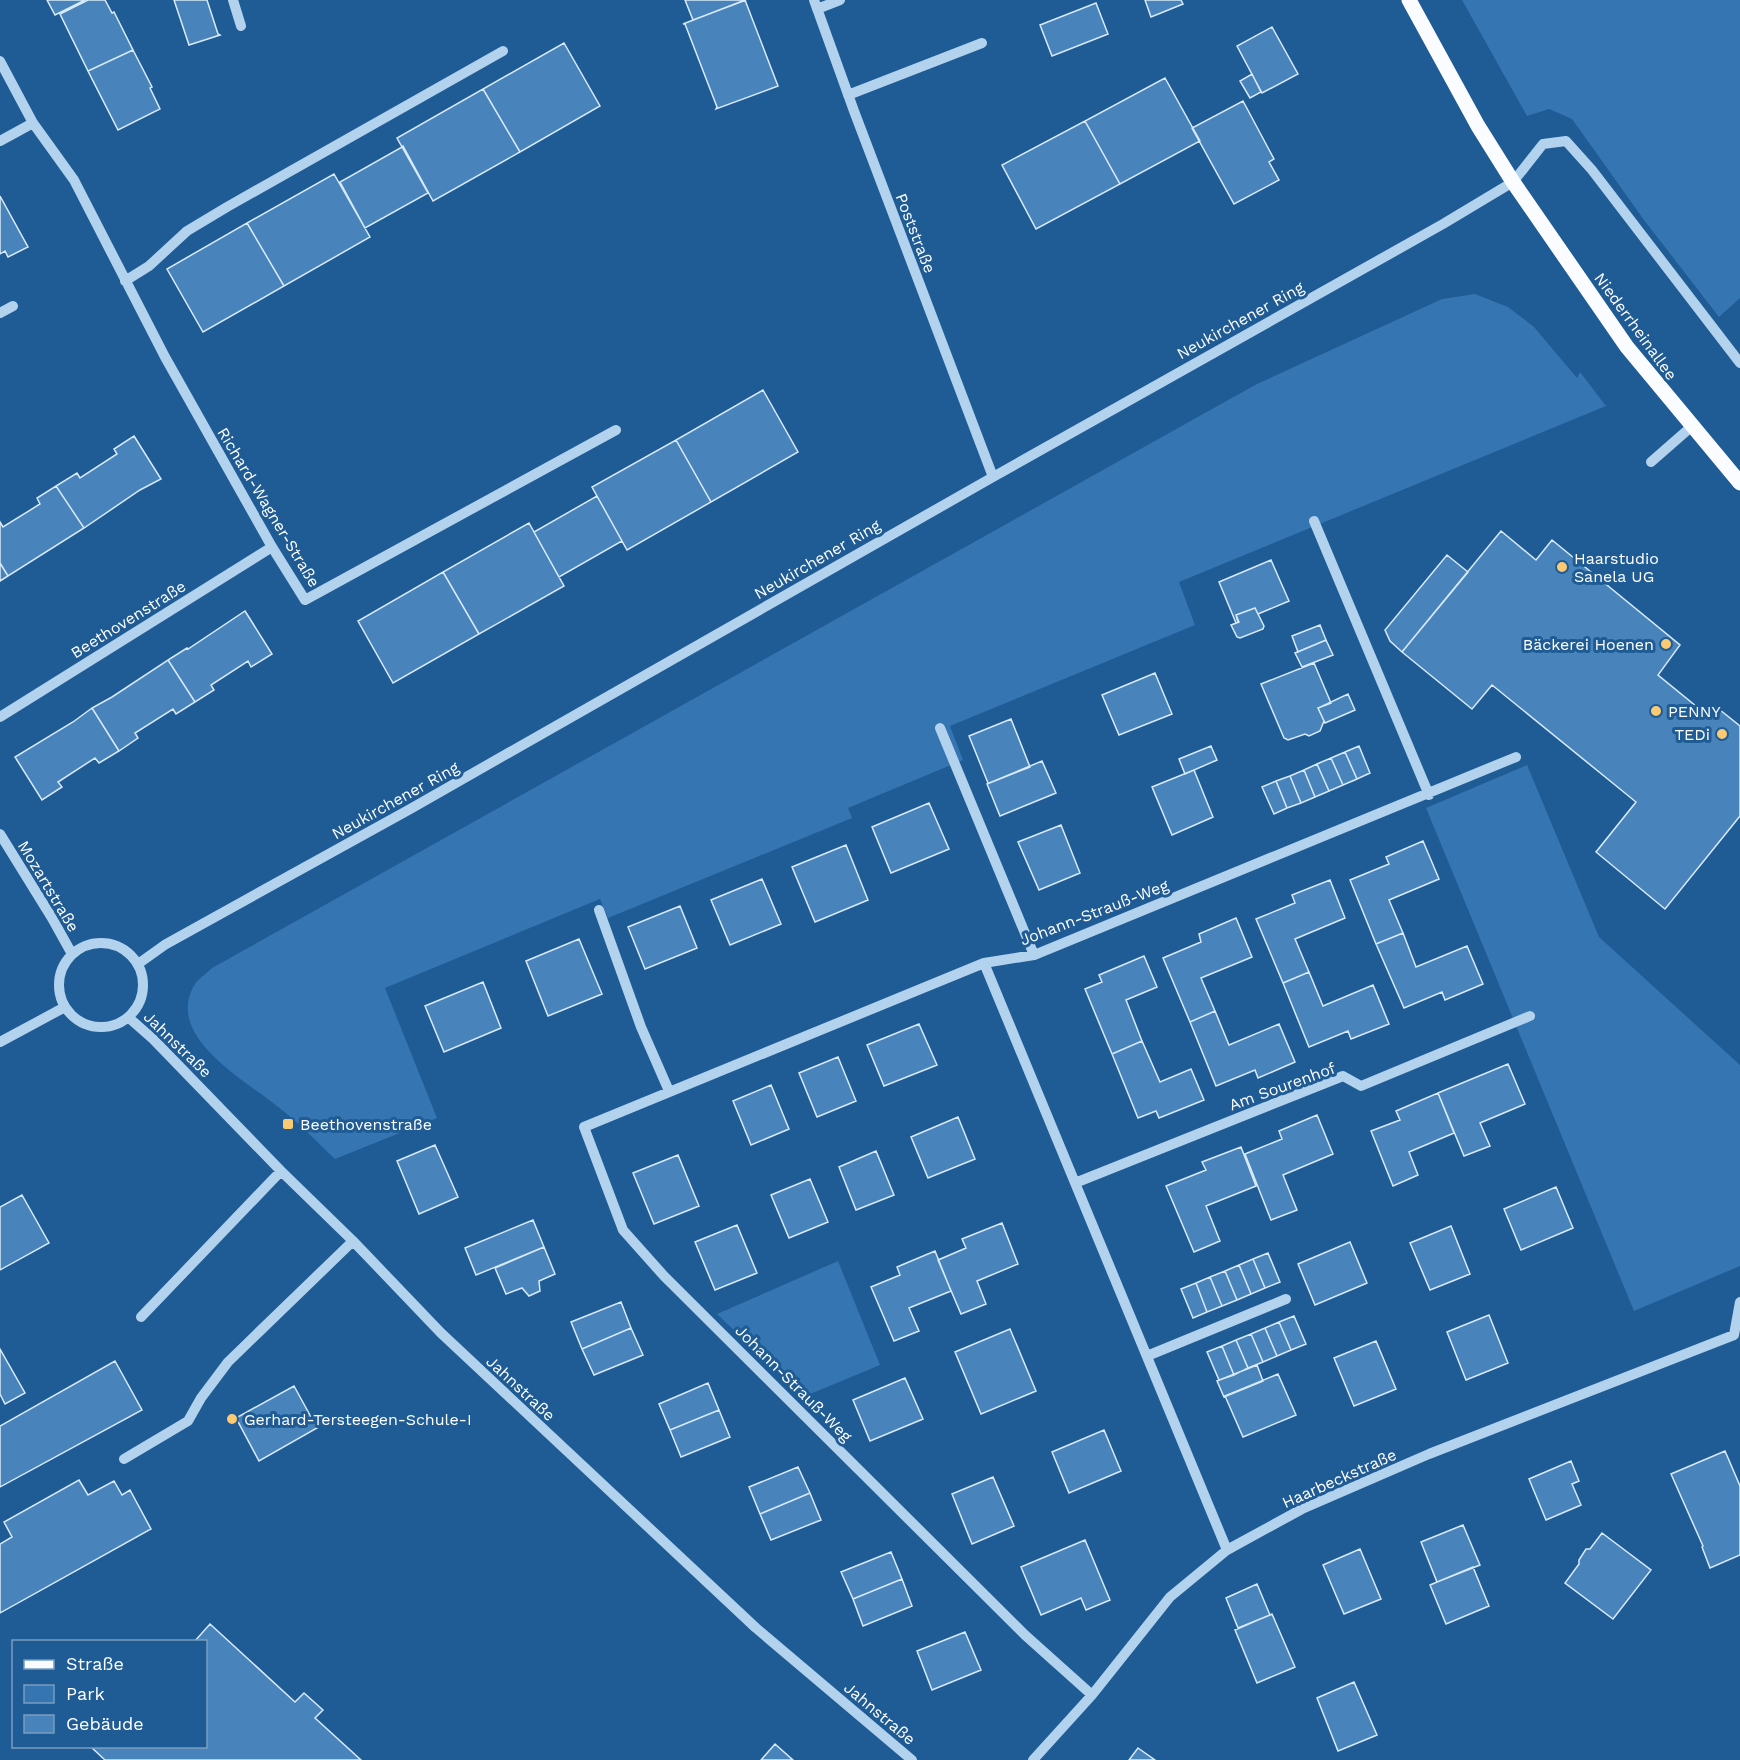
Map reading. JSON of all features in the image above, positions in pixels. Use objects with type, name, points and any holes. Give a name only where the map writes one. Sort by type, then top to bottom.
[{"type":"main road","name":"Niederrheinallee","points":[[1409,0],[1478,126],[1513,182],[1627,347],[1691,427],[1740,483]]},
{"type":"street","points":[[233,0],[240,26]]},
{"type":"street","points":[[816,4],[840,0]]},
{"type":"street","name":"Poststraße","points":[[816,4],[848,95],[993,477]]},
{"type":"street","points":[[848,95],[982,43]]},
{"type":"street","points":[[125,281],[148,266],[188,231],[227,207],[503,51]]},
{"type":"street","name":"Richard-Wagner-Straße","points":[[0,61],[33,123],[74,180],[165,357],[272,547],[305,600],[616,430]]},
{"type":"street","points":[[0,141],[33,123]]},
{"type":"street","points":[[1513,182],[1543,144],[1566,141],[1592,170],[1740,363]]},
{"type":"street","name":"Neukirchener Ring","points":[[138,964],[166,944],[410,809],[1443,224],[1513,182]]},
{"type":"street","points":[[0,313],[13,306]]},
{"type":"street","points":[[1651,462],[1691,427]]},
{"type":"street","points":[[1314,521],[1428,795]]},
{"type":"street","name":"Beethovenstraße","points":[[0,717],[272,547]]},
{"type":"street","points":[[940,728],[1034,955]]},
{"type":"street","name":"Johann-Strauß-Weg","points":[[1092,1695],[1025,1635],[664,1276],[623,1230],[584,1127],[984,963],[1034,955],[1516,757]]},
{"type":"street","name":"Mozartstraße","points":[[0,834],[72,954]]},
{"type":"street","points":[[599,910],[641,1027],[669,1091]]},
{"type":"street","points":[[100,943],[114,945],[128,952],[138,964],[143,992],[138,1006],[116,1025],[88,1025],[75,1018],[65,1007],[59,994],[59,980],[63,966],[72,954],[85,946],[100,943]]},
{"type":"street","points":[[984,963],[1227,1550]]},
{"type":"street","points":[[0,1041],[65,1007]]},
{"type":"street","name":"Jahnstraße","points":[[128,1017],[153,1039],[281,1171],[353,1241],[441,1334],[748,1620],[912,1760]]},
{"type":"street","name":"Am Sourenhof","points":[[1075,1183],[1343,1076],[1361,1086],[1530,1017]]},
{"type":"street","points":[[141,1317],[281,1171]]},
{"type":"street","points":[[124,1459],[188,1421],[201,1398],[228,1362],[353,1241]]},
{"type":"street","points":[[1147,1356],[1286,1299]]},
{"type":"street","name":"Haarbeckstraße","points":[[1033,1760],[1092,1695],[1170,1597],[1227,1550],[1302,1509],[1429,1454],[1734,1335],[1740,1302]]},
{"type":"green space","points":[[1462,0],[1740,0],[1740,298],[1719,317],[1644,220],[1572,119],[1549,109],[1527,116]]},
{"type":"green space","points":[[1475,294],[1508,307],[1534,327],[1577,378],[1580,372],[1606,406],[1179,582],[1195,625],[950,726],[963,760],[848,808],[852,818],[608,918],[600,899],[385,988],[437,1118],[335,1159],[285,1112],[229,1070],[198,1039],[190,1021],[188,1003],[195,984],[212,968],[1255,385],[1442,299]]},
{"type":"green space","points":[[1527,765],[1599,937],[1740,1065],[1740,1266],[1634,1311],[1426,808]]},
{"type":"green space","points":[[838,1261],[880,1365],[803,1397],[717,1314]]},
{"type":"building","points":[[47,0],[85,0],[55,15]]},
{"type":"building","points":[[88,0],[105,0],[112,13],[114,12],[133,50],[88,71],[60,14]]},
{"type":"building","points":[[174,0],[207,0],[220,35],[189,45]]},
{"type":"building","points":[[685,0],[746,0],[693,20]]},
{"type":"building","points":[[745,0],[778,86],[716,109],[685,24],[683,24]]},
{"type":"building","points":[[1145,0],[1181,0],[1183,4],[1151,17]]},
{"type":"building","points":[[1096,3],[1108,34],[1052,56],[1040,25]]},
{"type":"building","points":[[1272,27],[1298,74],[1262,93],[1237,46]]},
{"type":"building","points":[[564,43],[600,106],[520,152],[483,89]]},
{"type":"building","points":[[133,50],[152,87],[150,88],[160,109],[118,130],[88,71]]},
{"type":"building","points":[[1252,74],[1261,92],[1250,98],[1240,81]]},
{"type":"building","points":[[1165,78],[1200,141],[1120,184],[1085,121]]},
{"type":"building","points":[[483,89],[520,152],[433,201],[397,138]]},
{"type":"building","points":[[1243,101],[1274,159],[1269,162],[1279,180],[1234,204],[1192,128]]},
{"type":"building","points":[[1085,121],[1120,184],[1036,229],[1002,165]]},
{"type":"building","points":[[402,147],[428,193],[365,228],[340,182]]},
{"type":"building","points":[[334,174],[370,237],[284,286],[247,223]]},
{"type":"building","points":[[0,196],[28,247],[8,257],[5,251],[0,254]]},
{"type":"building","points":[[247,223],[284,286],[203,332],[167,269]]},
{"type":"building","points":[[763,390],[798,452],[711,502],[676,440]]},
{"type":"building","points":[[134,436],[161,479],[140,490],[84,528],[56,486],[77,473],[80,478],[117,454],[114,449]]},
{"type":"building","points":[[676,440],[711,502],[627,550],[592,487]]},
{"type":"building","points":[[56,486],[84,528],[8,576],[0,563],[0,522],[3,527],[40,504],[37,498]]},
{"type":"building","points":[[597,496],[622,541],[559,577],[534,532]]},
{"type":"building","points":[[529,523],[564,586],[479,634],[443,572]]},
{"type":"building","points":[[1501,531],[1536,560],[1552,540],[1680,645],[1658,675],[1707,715],[1715,706],[1740,726],[1740,816],[1665,909],[1596,852],[1636,802],[1492,685],[1472,709],[1402,652]]},
{"type":"building","points":[[1447,555],[1468,572],[1402,652],[1390,641],[1385,630]]},
{"type":"building","points":[[1271,560],[1289,601],[1258,614],[1255,608],[1236,615],[1238,622],[1236,623],[1219,582]]},
{"type":"building","points":[[0,563],[8,576],[0,581]]},
{"type":"building","points":[[443,572],[479,634],[393,683],[358,621]]},
{"type":"building","points":[[1255,608],[1264,626],[1263,629],[1240,638],[1237,637],[1231,625],[1239,622],[1236,615]]},
{"type":"building","points":[[245,611],[272,654],[251,667],[248,661],[211,685],[214,690],[195,702],[168,660]]},
{"type":"building","points":[[1320,625],[1326,640],[1298,652],[1292,636]]},
{"type":"building","points":[[1326,640],[1333,655],[1302,667],[1295,653]]},
{"type":"building","points":[[168,660],[195,702],[176,714],[173,709],[135,733],[138,738],[119,751],[92,708]]},
{"type":"building","points":[[1314,663],[1331,703],[1318,708],[1324,721],[1320,731],[1309,736],[1305,734],[1288,740],[1284,738],[1261,684]]},
{"type":"building","points":[[1155,673],[1172,714],[1119,735],[1102,695]]},
{"type":"building","points":[[1348,694],[1355,710],[1325,723],[1318,708]]},
{"type":"building","points":[[92,708],[119,751],[99,763],[95,758],[58,782],[62,787],[42,800],[15,757]]},
{"type":"building","points":[[1011,719],[1030,767],[987,784],[969,736]]},
{"type":"building","points":[[1211,746],[1217,760],[1185,774],[1179,759]]},
{"type":"building","points":[[1359,746],[1370,773],[1357,779],[1345,752]]},
{"type":"building","points":[[1345,752],[1357,779],[1343,785],[1331,758]]},
{"type":"building","points":[[1331,758],[1343,785],[1329,791],[1317,764]]},
{"type":"building","points":[[1042,761],[1056,793],[1000,816],[987,784]]},
{"type":"building","points":[[1317,764],[1329,791],[1315,797],[1304,770]]},
{"type":"building","points":[[1194,770],[1213,817],[1172,835],[1152,787]]},
{"type":"building","points":[[1304,770],[1315,797],[1301,803],[1290,776]]},
{"type":"building","points":[[1290,776],[1301,803],[1287,808],[1276,781]]},
{"type":"building","points":[[1276,781],[1287,808],[1274,814],[1262,787]]},
{"type":"building","points":[[929,803],[949,849],[891,873],[872,827]]},
{"type":"building","points":[[1061,825],[1080,873],[1039,890],[1018,842]]},
{"type":"building","points":[[1423,841],[1439,879],[1389,900],[1403,933],[1376,944],[1350,880],[1389,864],[1386,857]]},
{"type":"building","points":[[846,845],[868,900],[815,922],[792,867]]},
{"type":"building","points":[[762,879],[781,924],[730,945],[711,900]]},
{"type":"building","points":[[1330,880],[1345,918],[1295,939],[1309,972],[1283,983],[1256,919],[1295,903],[1292,895]]},
{"type":"building","points":[[680,906],[697,948],[645,969],[628,927]]},
{"type":"building","points":[[1236,918],[1252,957],[1201,978],[1215,1011],[1190,1022],[1163,958],[1201,942],[1199,934]]},
{"type":"building","points":[[1403,933],[1416,967],[1467,946],[1483,984],[1445,1000],[1442,992],[1404,1008],[1376,944]]},
{"type":"building","points":[[579,939],[602,994],[548,1016],[526,961]]},
{"type":"building","points":[[1144,956],[1157,987],[1126,1000],[1142,1041],[1112,1054],[1085,989],[1102,982],[1099,975]]},
{"type":"building","points":[[1309,972],[1323,1006],[1373,985],[1389,1024],[1351,1039],[1348,1031],[1309,1047],[1283,983]]},
{"type":"building","points":[[483,982],[501,1028],[444,1052],[425,1006]]},
{"type":"building","points":[[1215,1011],[1229,1045],[1279,1024],[1295,1062],[1258,1078],[1255,1070],[1216,1086],[1190,1022]]},
{"type":"building","points":[[919,1024],[937,1065],[884,1086],[867,1045]]},
{"type":"building","points":[[1142,1041],[1160,1082],[1191,1069],[1204,1100],[1159,1118],[1156,1111],[1138,1118],[1112,1054]]},
{"type":"building","points":[[838,1057],[856,1101],[817,1117],[799,1073]]},
{"type":"building","points":[[1508,1064],[1525,1104],[1480,1123],[1490,1146],[1464,1156],[1438,1093]]},
{"type":"building","points":[[771,1085],[789,1129],[751,1145],[733,1101]]},
{"type":"building","points":[[1438,1093],[1454,1133],[1409,1152],[1418,1175],[1393,1186],[1371,1131],[1400,1120],[1396,1111]]},
{"type":"building","points":[[1317,1115],[1333,1154],[1283,1175],[1297,1210],[1271,1220],[1245,1154],[1282,1139],[1279,1131]]},
{"type":"building","points":[[958,1117],[975,1159],[928,1178],[911,1137]]},
{"type":"building","points":[[435,1145],[458,1197],[419,1214],[397,1161]]},
{"type":"building","points":[[1241,1147],[1256,1186],[1206,1206],[1220,1241],[1194,1252],[1166,1186],[1206,1170],[1202,1162]]},
{"type":"building","points":[[876,1151],[894,1195],[856,1210],[839,1167]]},
{"type":"building","points":[[678,1155],[699,1206],[654,1224],[633,1173]]},
{"type":"building","points":[[810,1179],[828,1222],[789,1238],[771,1195]]},
{"type":"building","points":[[1556,1187],[1573,1228],[1521,1250],[1504,1209]]},
{"type":"building","points":[[22,1195],[49,1243],[0,1270],[0,1207]]},
{"type":"building","points":[[533,1220],[544,1247],[476,1275],[465,1248]]},
{"type":"building","points":[[1002,1223],[1018,1264],[977,1281],[986,1304],[961,1314],[938,1260],[966,1248],[962,1239]]},
{"type":"building","points":[[737,1225],[757,1273],[715,1290],[695,1242]]},
{"type":"building","points":[[1451,1226],[1470,1274],[1430,1290],[1410,1243]]},
{"type":"building","points":[[1350,1242],[1367,1283],[1315,1305],[1298,1264]]},
{"type":"building","points":[[544,1247],[555,1274],[539,1281],[540,1291],[529,1296],[522,1288],[506,1294],[495,1268]]},
{"type":"building","points":[[935,1251],[951,1291],[909,1308],[919,1331],[894,1341],[871,1287],[900,1275],[897,1267]]},
{"type":"building","points":[[1268,1253],[1280,1282],[1265,1288],[1253,1259]]},
{"type":"building","points":[[1253,1259],[1265,1288],[1251,1294],[1239,1265]]},
{"type":"building","points":[[1239,1265],[1251,1294],[1237,1300],[1225,1271]]},
{"type":"building","points":[[1225,1271],[1237,1300],[1222,1306],[1210,1277]]},
{"type":"building","points":[[1210,1277],[1222,1306],[1207,1312],[1196,1283]]},
{"type":"building","points":[[1196,1283],[1207,1312],[1193,1318],[1181,1289]]},
{"type":"building","points":[[621,1302],[631,1328],[582,1349],[571,1322]]},
{"type":"building","points":[[1489,1315],[1508,1363],[1466,1380],[1447,1332]]},
{"type":"building","points":[[1294,1316],[1306,1344],[1291,1350],[1279,1322]]},
{"type":"building","points":[[1279,1322],[1291,1350],[1277,1356],[1265,1328]]},
{"type":"building","points":[[631,1328],[643,1355],[594,1375],[582,1349]]},
{"type":"building","points":[[1265,1328],[1277,1356],[1263,1362],[1251,1334]]},
{"type":"building","points":[[1010,1329],[1036,1391],[981,1414],[955,1352]]},
{"type":"building","points":[[1251,1334],[1263,1362],[1248,1368],[1236,1340]]},
{"type":"building","points":[[1236,1340],[1248,1368],[1234,1375],[1222,1346]]},
{"type":"building","points":[[1376,1341],[1396,1389],[1354,1406],[1334,1358]]},
{"type":"building","points":[[1222,1346],[1234,1375],[1219,1380],[1207,1352]]},
{"type":"building","points":[[0,1349],[25,1393],[5,1404],[0,1394]]},
{"type":"building","points":[[115,1361],[142,1410],[0,1487],[0,1426]]},
{"type":"building","points":[[1257,1365],[1263,1381],[1224,1397],[1217,1381]]},
{"type":"building","points":[[1278,1374],[1296,1415],[1243,1437],[1225,1396]]},
{"type":"building","points":[[905,1378],[923,1419],[870,1441],[853,1400]]},
{"type":"building","points":[[708,1383],[719,1410],[670,1430],[659,1404]]},
{"type":"building","points":[[294,1386],[317,1428],[259,1461],[236,1418]]},
{"type":"building","points":[[719,1410],[730,1437],[681,1457],[670,1430]]},
{"type":"building","points":[[1104,1430],[1121,1471],[1069,1493],[1052,1452]]},
{"type":"building","points":[[1725,1451],[1740,1486],[1740,1555],[1710,1568],[1703,1546],[1671,1474]]},
{"type":"building","points":[[1571,1461],[1579,1481],[1572,1484],[1581,1505],[1546,1520],[1529,1479]]},
{"type":"building","points":[[798,1467],[810,1493],[760,1514],[749,1487]]},
{"type":"building","points":[[993,1477],[1014,1526],[972,1544],[952,1494]]},
{"type":"building","points":[[79,1480],[88,1495],[114,1481],[122,1495],[130,1490],[151,1529],[0,1613],[0,1544],[12,1537],[4,1522]]},
{"type":"building","points":[[810,1493],[821,1520],[771,1540],[760,1514]]},
{"type":"building","points":[[1463,1525],[1480,1565],[1437,1582],[1421,1542]]},
{"type":"building","points":[[1602,1533],[1651,1570],[1613,1619],[1565,1583],[1579,1564],[1586,1549],[1590,1549]]},
{"type":"building","points":[[1085,1540],[1110,1600],[1086,1610],[1081,1598],[1041,1615],[1021,1567]]},
{"type":"building","points":[[1360,1549],[1381,1599],[1344,1614],[1323,1565]]},
{"type":"building","points":[[891,1552],[902,1579],[853,1599],[841,1572]]},
{"type":"building","points":[[1473,1567],[1489,1606],[1446,1624],[1430,1585]]},
{"type":"building","points":[[902,1579],[912,1606],[863,1626],[853,1599]]},
{"type":"building","points":[[1257,1584],[1270,1615],[1238,1628],[1226,1598]]},
{"type":"building","points":[[1272,1614],[1295,1667],[1257,1683],[1235,1630]]},
{"type":"building","points":[[210,1624],[295,1702],[304,1693],[323,1710],[315,1718],[361,1760],[105,1760],[92,1748],[207,1748],[207,1640],[196,1640]]},
{"type":"building","points":[[965,1632],[981,1670],[932,1690],[917,1651]]},
{"type":"building","points":[[1354,1682],[1377,1735],[1338,1751],[1317,1698]]},
{"type":"building","points":[[775,1744],[793,1760],[761,1760]]},
{"type":"building","points":[[1138,1748],[1155,1760],[1129,1760]]},
{"type":"place","name":"Haarstudio Sanela UG","points":[[1562,567]]},
{"type":"place","name":"Bäckerei Hoenen","points":[[1666,644]]},
{"type":"place","name":"PENNY","points":[[1656,711]]},
{"type":"place","name":"TEDi","points":[[1722,734]]},
{"type":"place","name":"Beethovenstraße","points":[[288,1124]]},
{"type":"place","name":"Gerhard-Tersteegen-Schule-I","points":[[232,1419]]}]
